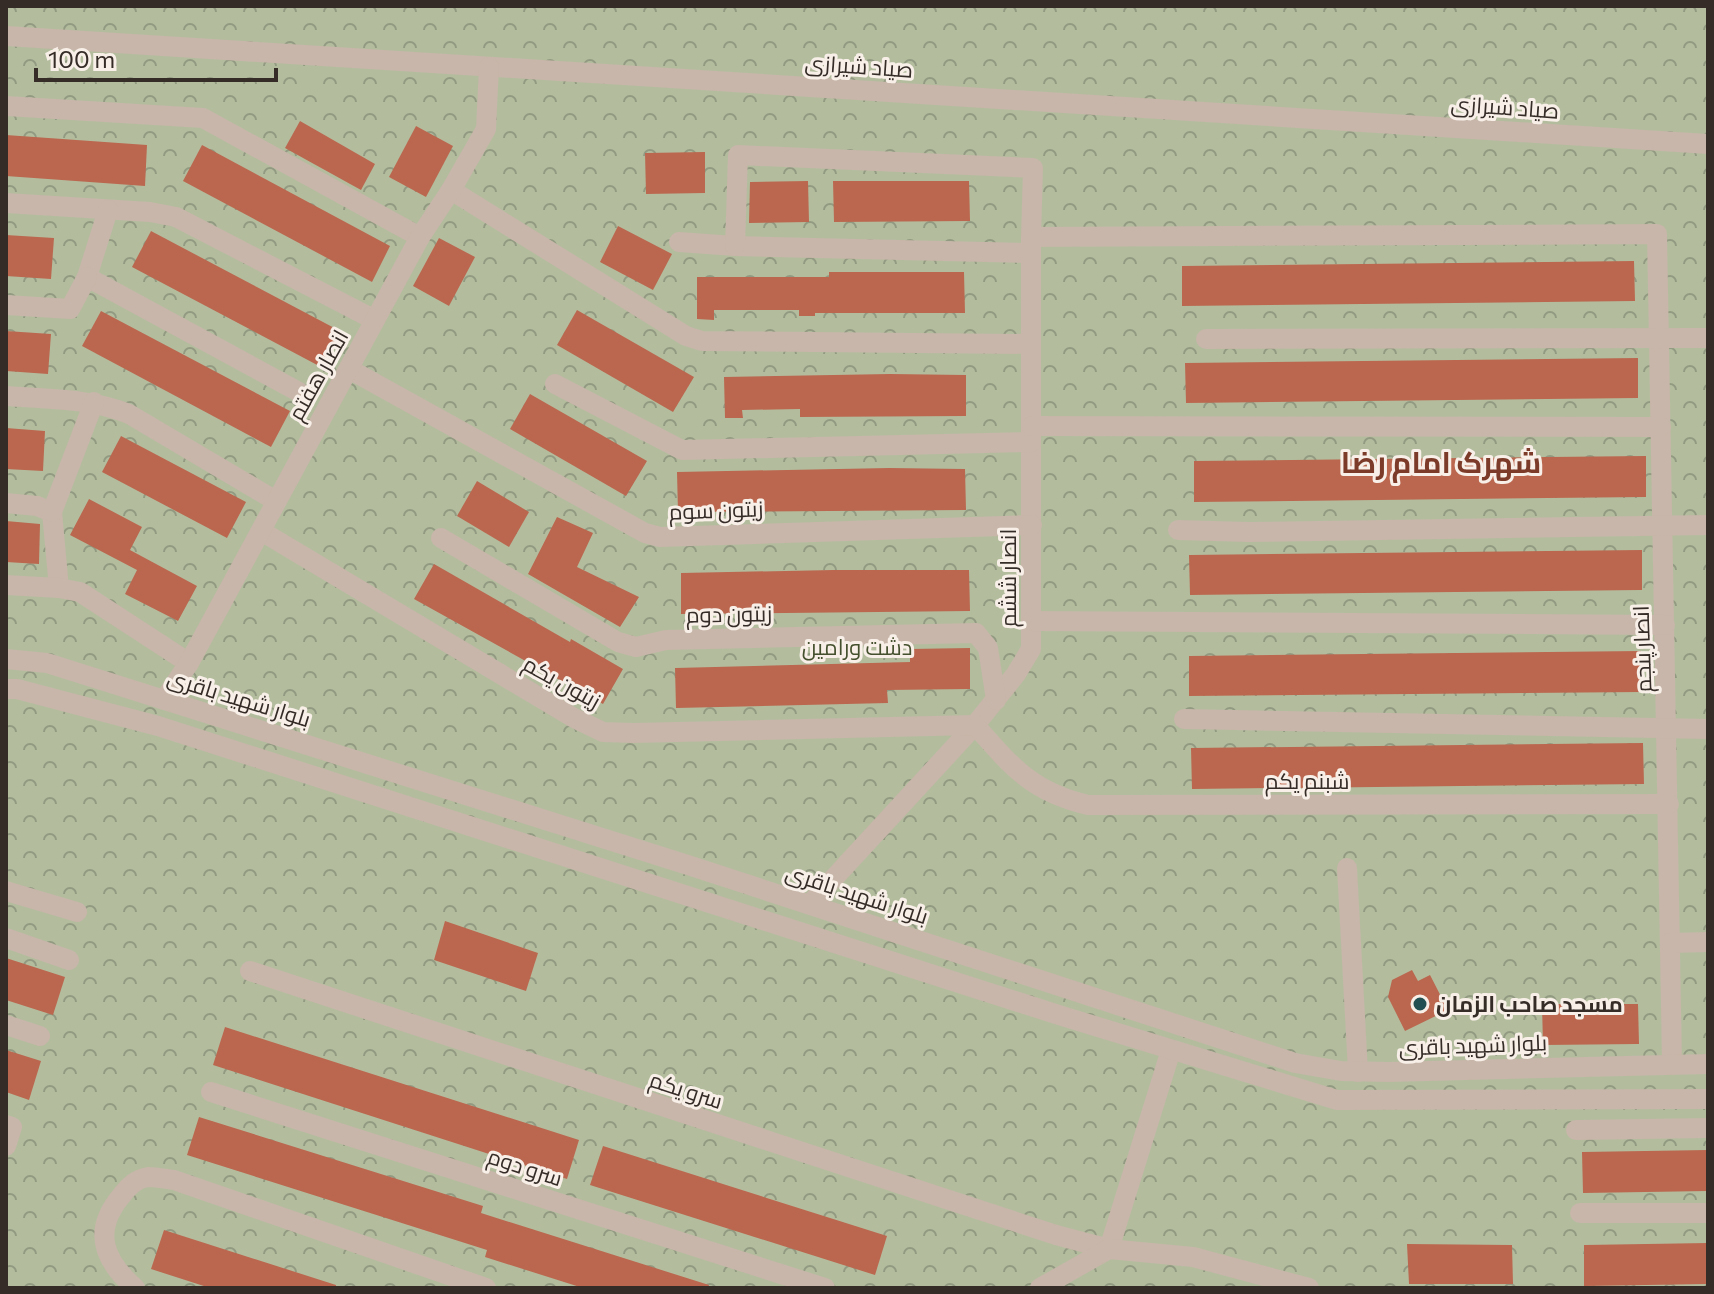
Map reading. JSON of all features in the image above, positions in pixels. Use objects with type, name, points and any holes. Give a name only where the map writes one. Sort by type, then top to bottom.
[{"type":"street","name":"صیاد شیرازی","points":[[6,36],[1708,144]]},
{"type":"street","name":"انصار هفتم","points":[[164,700],[189,663],[420,237],[486,129],[489,67]]},
{"type":"street","points":[[6,106],[203,118],[420,237]]},
{"type":"street","name":"انصار ششم","points":[[735,246],[738,155],[1033,168],[1031,649],[975,725],[810,904]]},
{"type":"street","points":[[451,190],[686,336],[702,341],[1031,344]]},
{"type":"street","points":[[6,203],[176,217],[375,320]]},
{"type":"street","points":[[6,305],[70,309],[87,277],[108,210]]},
{"type":"street","name":"انصار پنجم","points":[[1031,245],[1657,234],[1672,1063]]},
{"type":"street","points":[[679,242],[735,246],[1031,245]]},
{"type":"street","points":[[87,277],[299,392]]},
{"type":"street","points":[[1206,339],[1708,338]]},
{"type":"street","name":"زیتون سوم","points":[[349,369],[645,533],[660,537],[1032,525]]},
{"type":"street","points":[[555,384],[682,450],[1032,434],[1661,427]]},
{"type":"street","points":[[6,396],[94,402],[129,414],[276,501]]},
{"type":"street","points":[[59,588],[52,512],[94,402]]},
{"type":"street","points":[[6,503],[37,506],[52,512]]},
{"type":"street","points":[[1178,530],[1249,532],[1708,525]]},
{"type":"street","name":"زیتون یکم","points":[[261,531],[574,718],[603,732],[975,725]]},
{"type":"street","name":"زیتون دوم","points":[[441,538],[618,642],[636,647],[666,640],[976,633],[988,648],[996,700]]},
{"type":"street","points":[[6,585],[80,592],[189,663]]},
{"type":"street","points":[[1032,621],[1665,625]]},
{"type":"street","name":"بلوار شهید باقری","points":[[6,659],[47,663],[810,904],[1295,1063],[1358,1072],[1708,1064]]},
{"type":"street","points":[[6,689],[17,689],[158,726],[799,932],[1337,1100],[1708,1099]]},
{"type":"street","points":[[1184,719],[1708,729]]},
{"type":"street","name":"شبنم یکم","points":[[975,725],[1008,762],[1035,785],[1065,800],[1088,805],[1669,804]]},
{"type":"street","points":[[1347,868],[1358,1072]]},
{"type":"street","points":[[6,891],[77,912]]},
{"type":"street","points":[[799,932],[810,904]]},
{"type":"street","points":[[6,938],[69,960]]},
{"type":"street","points":[[1670,943],[1708,942]]},
{"type":"street","name":"سرو یکم","points":[[250,971],[1041,1230],[1109,1249],[1193,1257],[1309,1288]]},
{"type":"street","points":[[6,1025],[40,1036]]},
{"type":"street","points":[[1040,1288],[1109,1249],[1171,1050]]},
{"type":"street","name":"سرو دوم","points":[[211,1092],[825,1288]]},
{"type":"street","points":[[6,1125],[12,1127],[6,1146]]},
{"type":"street","points":[[1576,1130],[1708,1128]]},
{"type":"street","points":[[135,1288],[121,1275],[103,1243],[110,1210],[134,1182],[148,1177],[174,1180],[486,1288]]},
{"type":"street","points":[[1580,1213],[1708,1213]]},
{"type":"green space","name":"دشت ورامین","points":[[6,6],[1708,6],[1708,1288],[6,1288]]},
{"type":"building","points":[[300,121],[375,164],[361,190],[285,148]]},
{"type":"building","points":[[416,126],[453,146],[426,197],[389,177]]},
{"type":"building","points":[[6,135],[147,145],[145,186],[6,176]]},
{"type":"building","points":[[202,145],[390,246],[372,282],[183,181]]},
{"type":"building","points":[[705,152],[705,193],[646,194],[645,153]]},
{"type":"building","points":[[808,181],[809,222],[749,223],[750,182]]},
{"type":"building","points":[[833,181],[969,181],[970,221],[834,222]]},
{"type":"building","points":[[618,226],[672,254],[653,290],[600,262]]},
{"type":"building","points":[[151,231],[340,331],[321,367],[132,267]]},
{"type":"building","points":[[6,235],[54,238],[51,279],[6,276]]},
{"type":"building","points":[[439,238],[475,257],[449,306],[413,286]]},
{"type":"building","points":[[1634,261],[1635,301],[1182,306],[1182,266]]},
{"type":"building","points":[[829,272],[964,272],[965,313],[815,313],[815,316],[799,316],[799,310],[714,310],[714,320],[697,319],[697,277],[829,277]]},
{"type":"building","points":[[577,310],[694,377],[673,412],[557,345]]},
{"type":"building","points":[[101,311],[290,411],[271,447],[82,346]]},
{"type":"building","points":[[6,331],[51,334],[48,374],[6,371]]},
{"type":"building","points":[[1638,358],[1638,398],[1186,403],[1185,363]]},
{"type":"building","points":[[966,375],[966,416],[800,417],[800,409],[742,410],[743,418],[725,418],[724,377]]},
{"type":"building","points":[[530,394],[647,461],[626,496],[510,429]]},
{"type":"building","points":[[6,428],[45,431],[43,471],[6,469]]},
{"type":"building","points":[[121,436],[246,502],[227,538],[102,472]]},
{"type":"building","points":[[1646,456],[1646,497],[1194,502],[1194,461]]},
{"type":"building","points":[[965,469],[966,510],[678,512],[677,472]]},
{"type":"building","points":[[477,481],[529,512],[509,547],[457,516]]},
{"type":"building","points":[[89,499],[142,527],[130,550],[197,586],[178,621],[125,594],[137,570],[70,535]]},
{"type":"building","points":[[557,517],[593,533],[577,567],[639,597],[620,627],[528,574]]},
{"type":"building","points":[[6,521],[40,524],[39,564],[6,562]]},
{"type":"building","points":[[1642,550],[1642,590],[1190,595],[1189,555]]},
{"type":"building","points":[[434,564],[623,669],[603,704],[414,599]]},
{"type":"building","points":[[969,570],[970,611],[681,614],[681,573]]},
{"type":"building","points":[[970,648],[970,689],[887,690],[888,703],[676,708],[675,668],[910,662],[910,649]]},
{"type":"building","points":[[1641,651],[1642,692],[1189,696],[1189,656]]},
{"type":"building","points":[[1643,743],[1644,784],[1192,789],[1191,748]]},
{"type":"building","points":[[445,921],[538,953],[526,991],[434,960]]},
{"type":"building","points":[[6,958],[65,977],[53,1015],[6,1000]]},
{"type":"building","name":"مسجد صاحب الزمان","points":[[1412,970],[1418,981],[1430,975],[1448,1010],[1405,1031],[1388,997],[1392,980]]},
{"type":"building","points":[[1542,1004],[1638,1004],[1639,1044],[1543,1045]]},
{"type":"building","points":[[225,1027],[579,1140],[567,1179],[213,1065]]},
{"type":"building","points":[[6,1050],[41,1061],[29,1100],[6,1092]]},
{"type":"building","points":[[199,1117],[483,1206],[481,1213],[709,1285],[708,1288],[583,1288],[485,1257],[487,1250],[187,1155]]},
{"type":"building","points":[[603,1146],[887,1236],[875,1275],[590,1185]]},
{"type":"building","points":[[1708,1150],[1708,1191],[1583,1193],[1582,1152]]},
{"type":"building","points":[[164,1230],[336,1285],[336,1288],[210,1288],[151,1269]]},
{"type":"building","points":[[1708,1243],[1708,1284],[1584,1286],[1584,1245]]},
{"type":"building","points":[[1407,1244],[1512,1245],[1513,1284],[1409,1284]]},
{"type":"place","name":"مسجد صاحب الزمان","points":[[1420,1004]]},
{"type":"district","name":"شهرک امام رضا","points":[[1441,463]]}]
